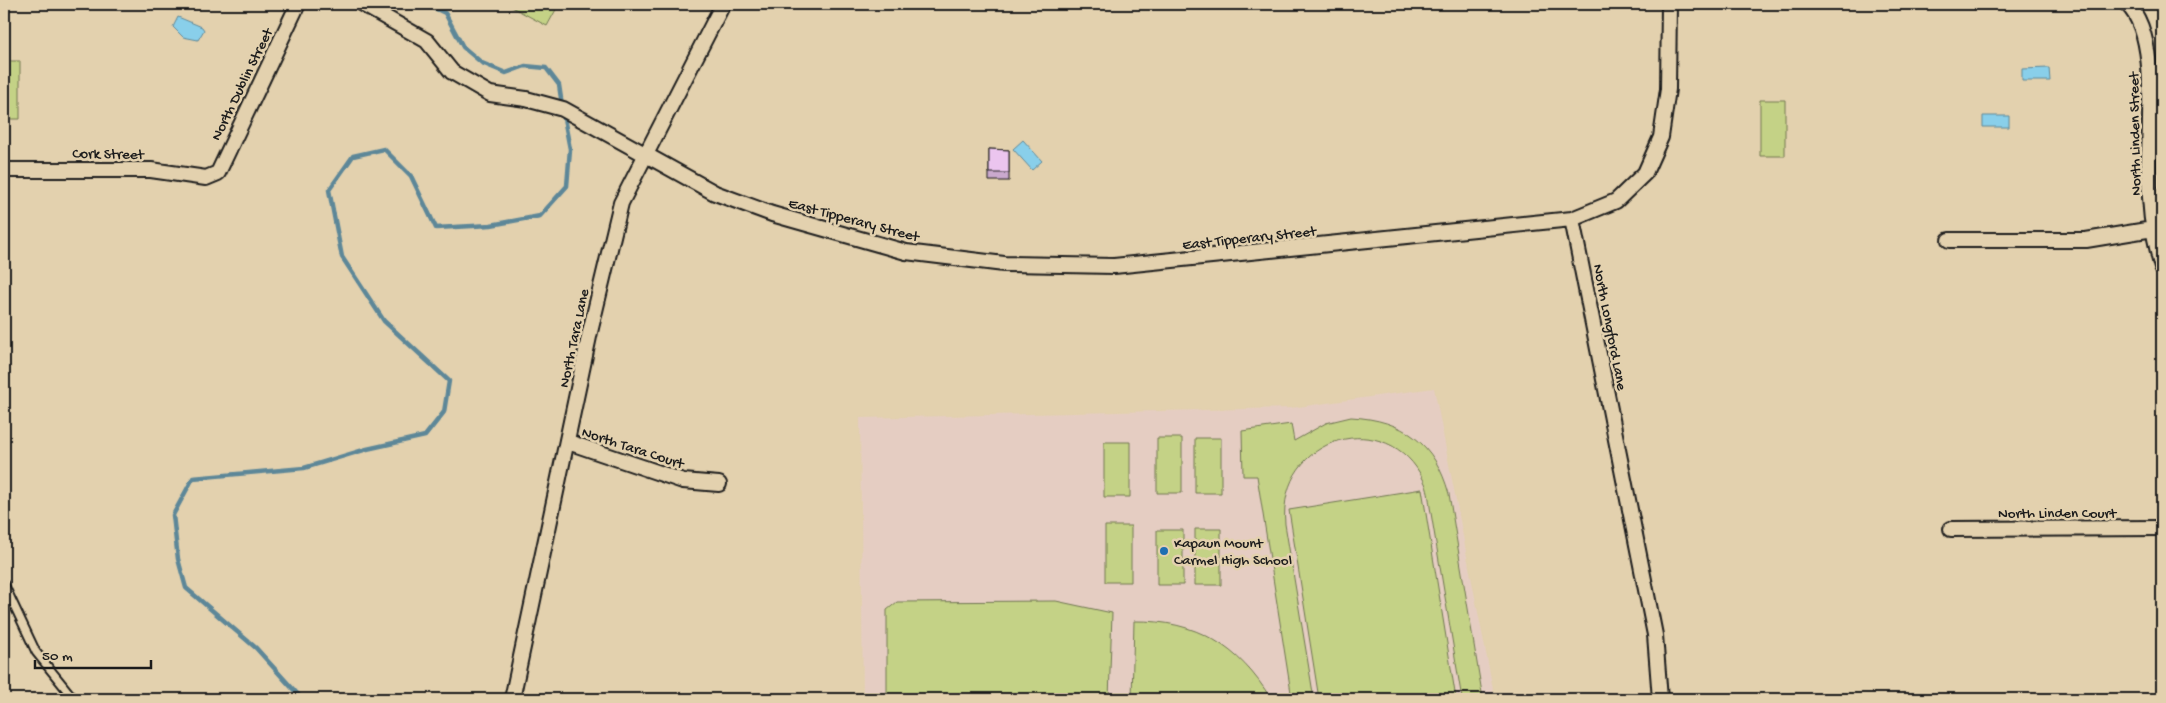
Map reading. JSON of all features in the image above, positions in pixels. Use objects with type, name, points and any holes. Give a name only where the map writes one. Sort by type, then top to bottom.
[{"type":"street","name":"North Dublin Street","points":[[211,176],[218,173],[298,4]]},
{"type":"street","name":"East Tipperary Street","points":[[362,4],[427,41],[452,72],[490,94],[526,99],[563,109],[715,193],[772,214],[906,252],[1004,264],[1114,266],[1572,219]]},
{"type":"street","name":"North Tara Lane","points":[[512,699],[590,332],[621,203],[723,4]]},
{"type":"street","points":[[1572,219],[1616,201],[1645,173],[1652,159],[1661,136],[1668,89],[1669,4]]},
{"type":"street","name":"North Linden Street","points":[[2127,4],[2142,28],[2149,57],[2148,172],[2154,229],[2162,268]]},
{"type":"street","name":"Cork Street","points":[[4,170],[151,170],[192,177],[206,178],[211,176]]},
{"type":"street","name":"North Longford Lane","points":[[1572,219],[1655,635],[1660,699]]},
{"type":"street","points":[[1948,240],[2086,240],[2154,229]]},
{"type":"street","name":"North Tara Court","points":[[568,442],[684,481],[719,484]]},
{"type":"street","name":"North Linden Court","points":[[1951,529],[2162,528]]},
{"type":"lane","points":[[4,584],[36,652],[74,699]]},
{"type":"shaded area","name":"Kapaun Mount Carmel High School","points":[[1434,388],[1495,699],[863,699],[860,418],[1291,408]]},
{"type":"green space","points":[[509,4],[559,4],[547,26]]},
{"type":"green space","points":[[4,61],[20,61],[20,119],[4,119]]},
{"type":"green space","points":[[1760,100],[1785,100],[1785,156],[1760,156]]},
{"type":"green space","points":[[1351,417],[1387,423],[1415,437],[1426,448],[1443,476],[1449,494],[1483,699],[1462,699],[1429,497],[1424,481],[1408,457],[1386,443],[1363,438],[1338,441],[1316,451],[1298,469],[1287,493],[1285,524],[1314,699],[1292,699],[1257,476],[1243,476],[1242,431],[1291,424],[1294,441],[1326,423]]},
{"type":"green space","points":[[1157,438],[1182,438],[1182,493],[1157,493]]},
{"type":"green space","points":[[1195,438],[1221,438],[1221,493],[1195,493]]},
{"type":"green space","points":[[1104,442],[1130,442],[1130,497],[1104,497]]},
{"type":"green space","points":[[1422,489],[1456,699],[1319,699],[1289,510]]},
{"type":"green space","points":[[1105,526],[1131,526],[1131,582],[1105,582]]},
{"type":"green space","points":[[1195,529],[1221,529],[1221,585],[1195,585]]},
{"type":"green space","points":[[1157,530],[1183,530],[1183,585],[1157,585]]},
{"type":"green space","points":[[1056,601],[1112,613],[1109,699],[887,699],[887,610],[897,602]]},
{"type":"green space","points":[[1134,621],[1177,625],[1196,631],[1214,640],[1245,664],[1271,699],[1132,699]]},
{"type":"water","points":[[178,17],[202,27],[204,30],[198,40],[183,37],[173,27]]},
{"type":"water","points":[[2049,68],[2050,81],[2022,81],[2022,69]]},
{"type":"water","points":[[1983,116],[2009,116],[2009,127],[1983,127]]},
{"type":"water","points":[[1023,140],[1042,161],[1032,170],[1013,149]]},
{"type":"building","points":[[989,149],[1009,150],[1009,173],[989,173]]},
{"type":"waterway","points":[[426,4],[445,13],[463,47],[482,63],[506,73],[525,66],[546,68],[559,85],[562,105]]},
{"type":"waterway","points":[[302,699],[256,648],[186,588],[178,559],[173,515],[193,478],[304,468],[367,449],[425,436],[444,412],[449,381],[384,321],[342,257],[329,190],[353,156],[384,149],[411,176],[436,228],[491,225],[540,216],[567,186],[570,149],[563,113]]},
{"type":"place","name":"Kapaun Mount Carmel High School","points":[[1164,551]]}]
